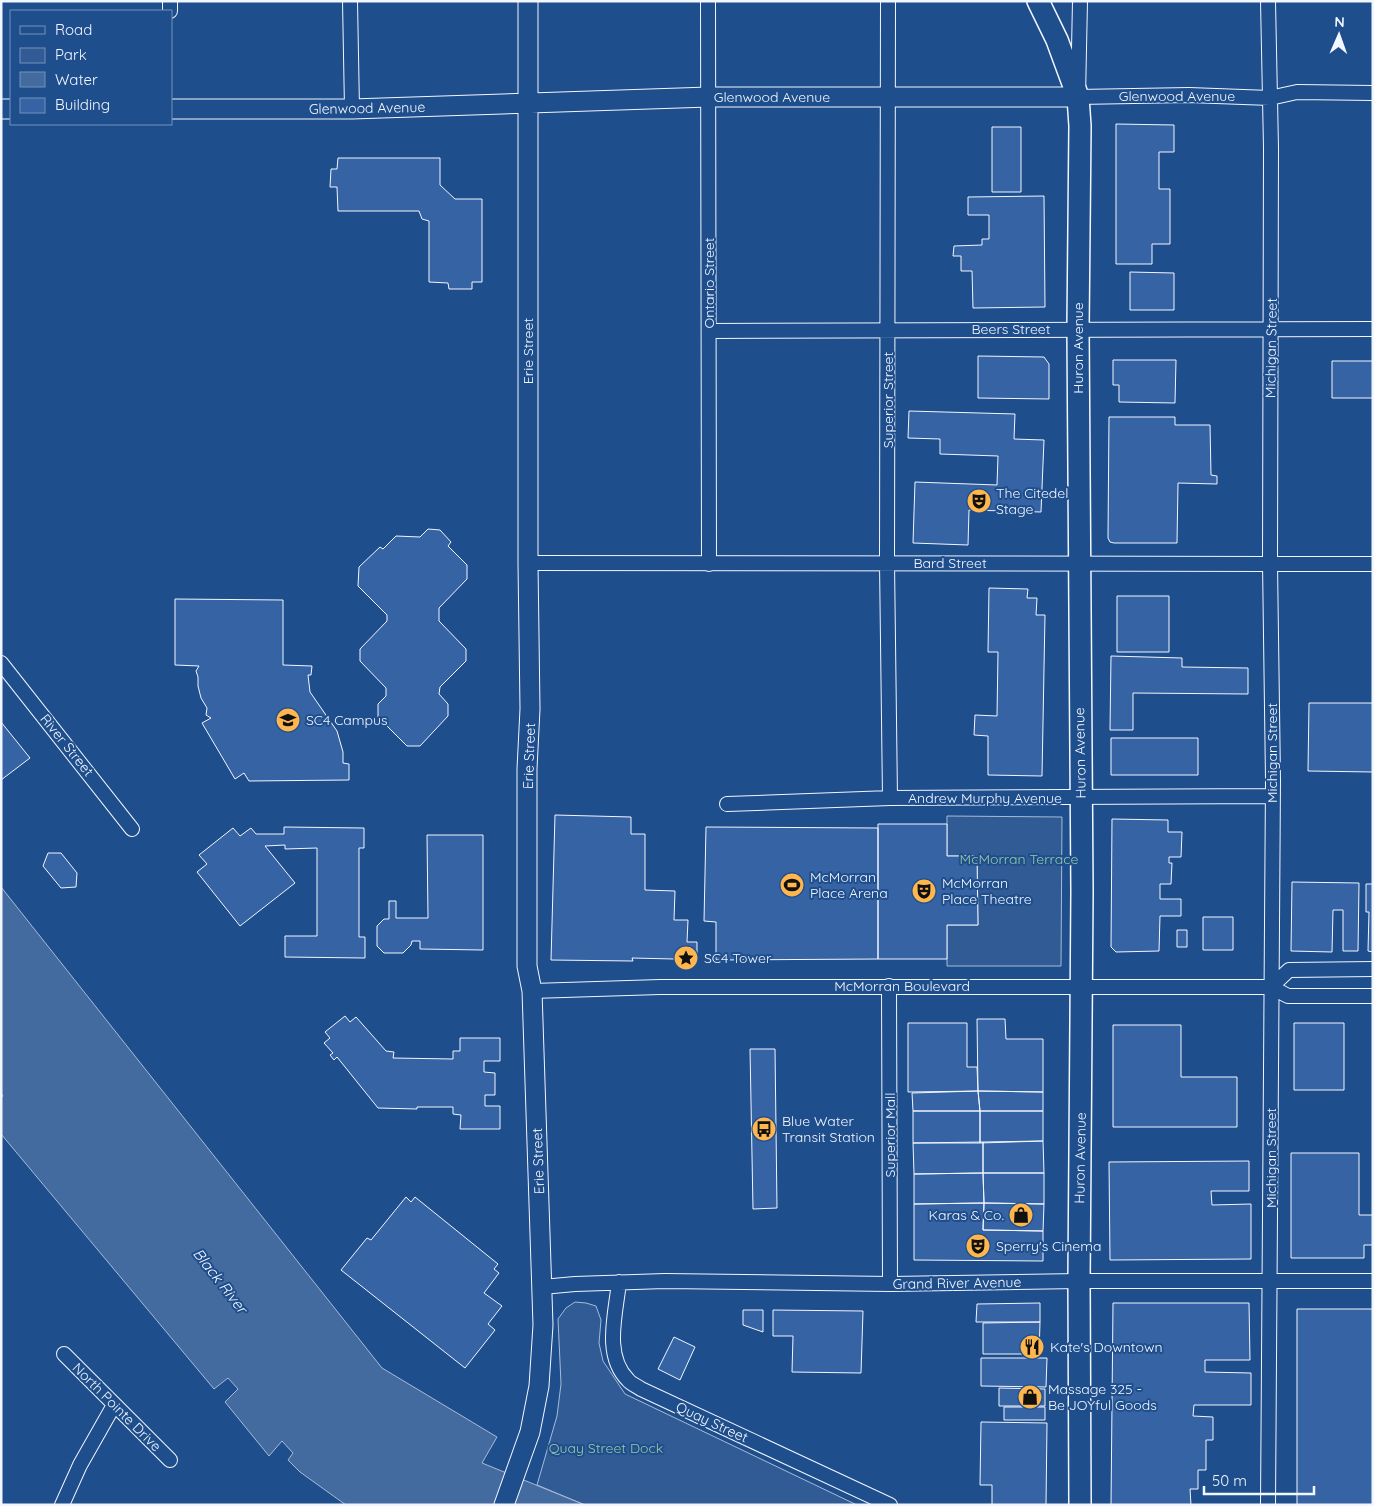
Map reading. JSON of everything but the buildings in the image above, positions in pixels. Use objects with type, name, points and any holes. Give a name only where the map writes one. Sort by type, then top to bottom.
[{"type":"main road","points":[[1038,1],[1057,40],[1078,97]]},
{"type":"main road","name":"Huron Avenue","points":[[1078,97],[1080,126],[1078,563],[1082,986],[1079,1281],[1080,1505]]},
{"type":"street","points":[[350,1],[352,109]]},
{"type":"street","name":"Erie Street","points":[[504,1505],[530,1432],[540,1386],[543,1325],[532,991],[527,966],[527,769],[530,709],[528,563],[528,1]]},
{"type":"street","name":"Ontario Street","points":[[708,1],[709,564]]},
{"type":"street","name":"Superior Street","points":[[888,1],[887,563],[890,798]]},
{"type":"street","name":"Huron Avenue","points":[[1078,97],[1080,1]]},
{"type":"street","name":"Michigan Street","points":[[1268,1],[1271,288],[1270,563],[1272,796],[1268,1505]]},
{"type":"street","name":"Glenwood Avenue","points":[[172,109],[352,109],[708,97],[1078,97],[1189,95],[1270,98],[1298,92],[1373,93]]},
{"type":"street","name":"Beers Street","points":[[709,331],[1373,329]]},
{"type":"street","name":"Bard Street","points":[[528,563],[1373,564]]},
{"type":"street","name":"River Street","points":[[1,663],[132,828]]},
{"type":"street","name":"Andrew Murphy Avenue","points":[[728,804],[890,798],[1272,796]]},
{"type":"street","points":[[1271,986],[1289,970],[1373,969]]},
{"type":"street","name":"Superior Mall","points":[[889,986],[890,1284]]},
{"type":"street","name":"McMorran Boulevard","points":[[532,991],[660,987],[1271,986],[1288,996],[1373,996]]},
{"type":"street","name":"Grand River Avenue","points":[[542,1287],[665,1281],[890,1284],[1079,1281],[1373,1281]]},
{"type":"street","name":"Quay Street","points":[[620,1282],[613,1322],[613,1347],[618,1368],[628,1381],[641,1389],[890,1505]]},
{"type":"street","name":"North Pointe Drive","points":[[64,1354],[170,1460]]},
{"type":"street","points":[[68,1502],[80,1465],[114,1405]]},
{"type":"green space","name":"McMorran Terrace","points":[[947,816],[1062,817],[1061,966],[947,966],[947,925],[978,925],[977,856],[947,856]]},
{"type":"green space","name":"Quay Street Dock","points":[[575,1302],[596,1306],[601,1320],[599,1343],[603,1361],[625,1394],[857,1505],[585,1505],[537,1485],[557,1416],[561,1384],[558,1319],[566,1308]]},
{"type":"water","name":"Black River","points":[[1,887],[382,1368],[497,1437],[482,1463],[585,1505],[346,1505],[300,1472],[288,1460],[293,1453],[282,1441],[269,1456],[225,1402],[238,1389],[228,1378],[214,1389],[1,1134],[1,1098],[3,1096],[1,1093]]},
{"type":"place","name":"The Citedel Stage","points":[[979,501]]},
{"type":"place","name":"SC4 Campus","points":[[288,720]]},
{"type":"place","name":"McMorran Place Arena","points":[[792,885]]},
{"type":"place","name":"McMorran Place Theatre","points":[[924,891]]},
{"type":"place","name":"SC4 Tower","points":[[686,958]]},
{"type":"place","name":"Blue Water Transit Station","points":[[764,1129]]},
{"type":"place","name":"Karas & Co.","points":[[1021,1215]]},
{"type":"place","name":"Sperry's Cinema","points":[[978,1246]]},
{"type":"place","name":"Kate's Downtown","points":[[1032,1347]]},
{"type":"place","name":"Massage 325 - Be JOYful Goods","points":[[1030,1397]]}]
